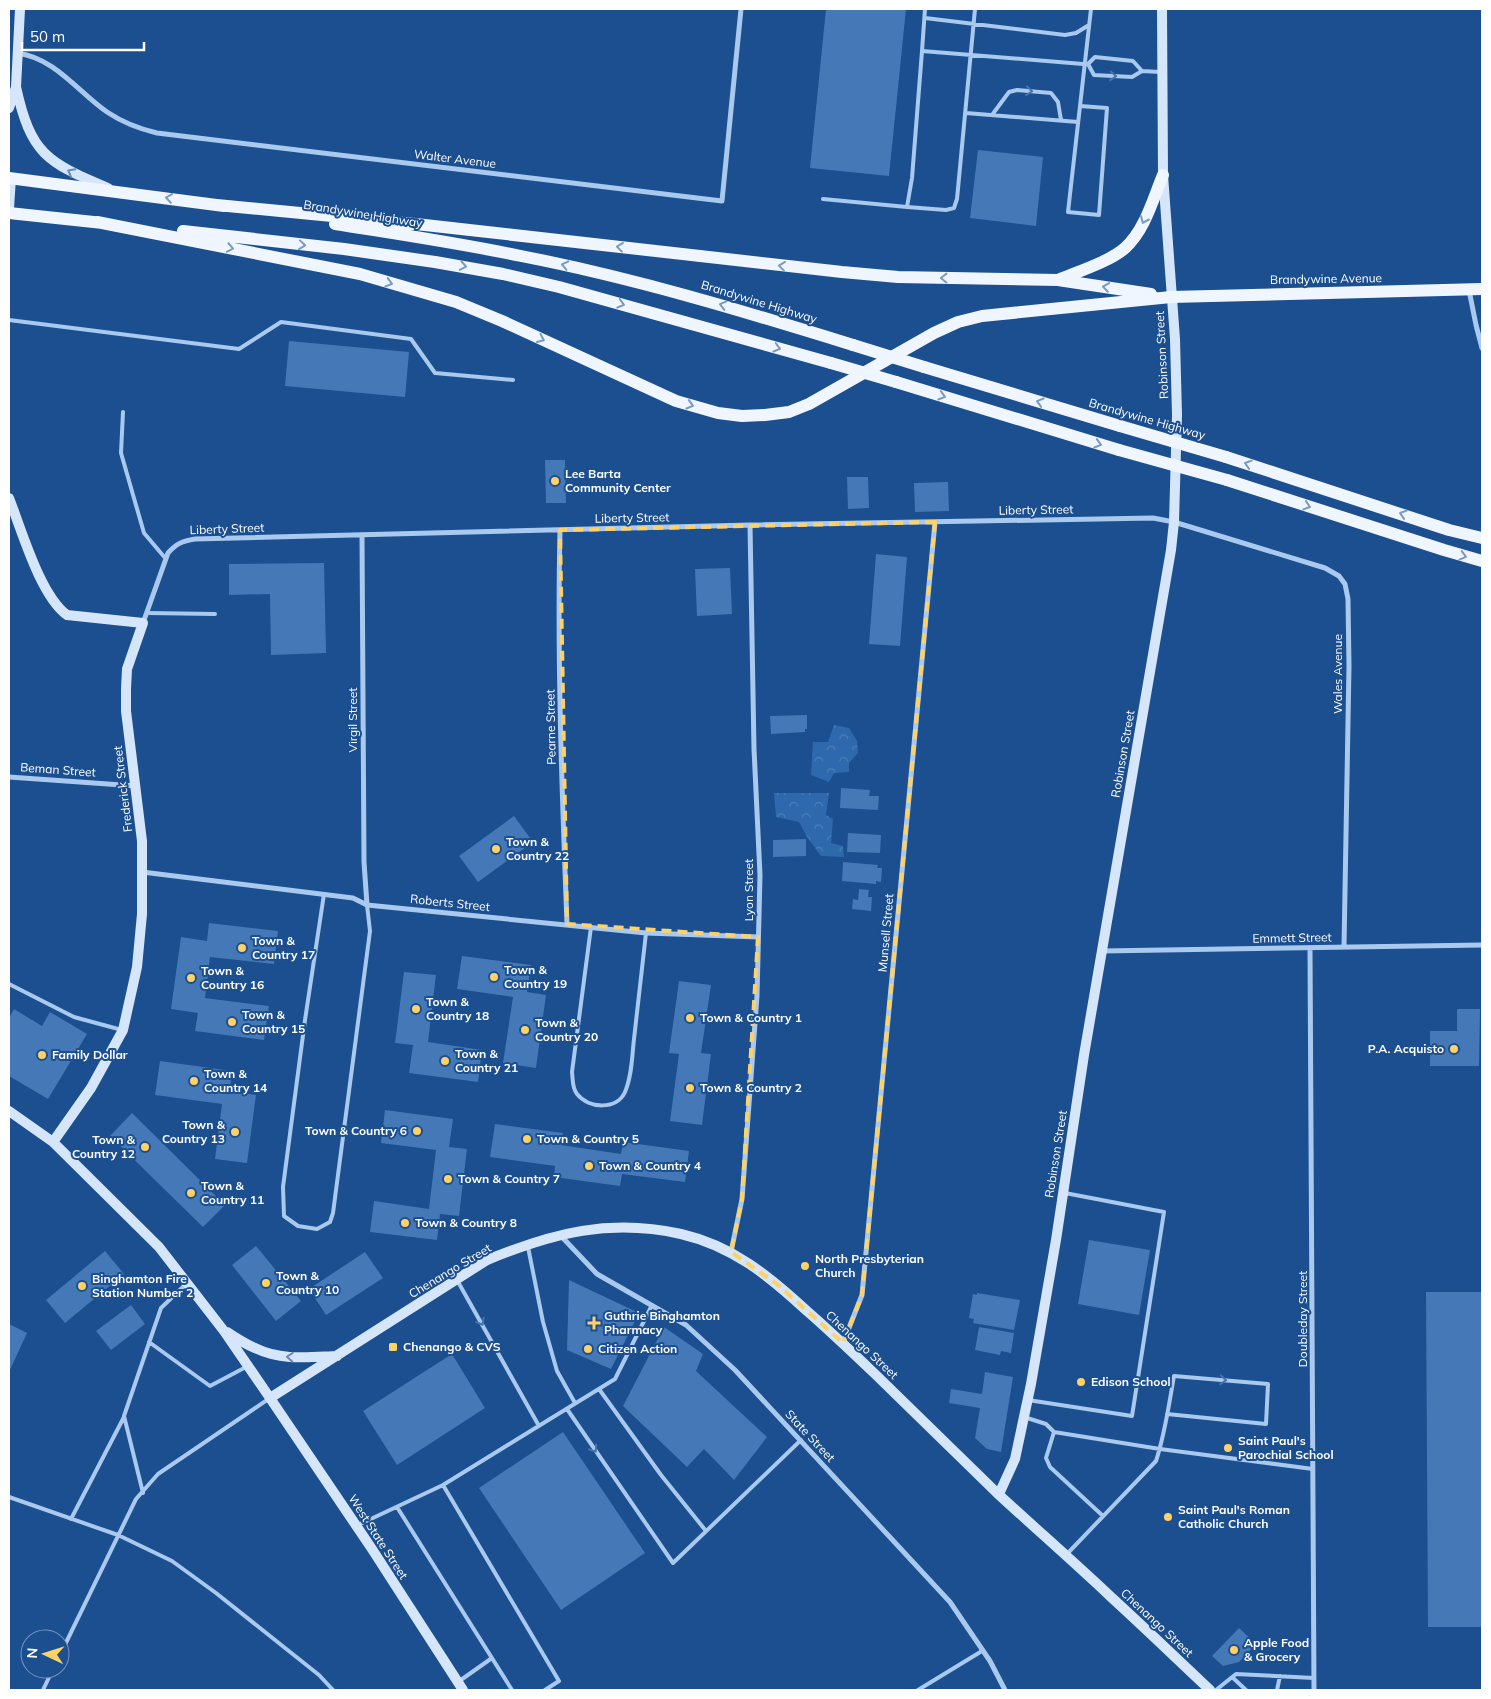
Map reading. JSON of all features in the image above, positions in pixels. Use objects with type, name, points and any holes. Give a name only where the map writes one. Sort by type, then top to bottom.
[{"type":"main road","points":[[1058,280],[1114,256],[1126,248],[1141,227],[1163,175]]},
{"type":"main road","name":"Brandywine Highway","points":[[10,178],[217,205],[456,243],[625,279],[721,304],[1226,457],[1449,530],[1482,538]]},
{"type":"main road","points":[[217,205],[425,224],[842,272],[898,277],[1058,280],[1171,297]]},
{"type":"main road","points":[[9,213],[344,249],[503,274],[559,287],[831,363],[1119,450],[1227,480],[1482,561]]},
{"type":"main road","points":[[97,222],[360,274],[456,302],[502,321],[676,401],[718,414],[742,416],[789,412],[809,404],[934,333],[958,322],[982,316],[1014,312],[1171,297]]},
{"type":"main road","name":"Brandywine Avenue","points":[[1171,297],[1476,289]]},
{"type":"street","points":[[9,108],[16,86],[20,9]]},
{"type":"street","name":"Walter Avenue","points":[[17,53],[29,55],[47,63],[106,111],[140,128],[157,133],[722,201],[741,9]]},
{"type":"street","name":"Robinson Street","points":[[999,1494],[1015,1459],[1028,1400],[1174,522],[1177,415],[1175,340],[1163,175],[1162,9]]},
{"type":"street","points":[[16,86],[26,125],[41,151],[70,172],[116,191]]},
{"type":"street","points":[[9,208],[10,178]]},
{"type":"street","points":[[1476,289],[1476,325],[1482,348]]},
{"type":"street","points":[[9,498],[44,586],[58,608],[67,615],[145,618]]},
{"type":"street","name":"Liberty Street","points":[[145,618],[168,553],[182,541],[195,539],[750,525],[1153,518],[1174,522]]},
{"type":"street","name":"Munsell Street","points":[[843,1343],[862,1295],[935,522]]},
{"type":"street","name":"Wales Avenue","points":[[1174,522],[1325,568],[1339,576],[1345,584],[1348,599],[1349,666],[1344,947]]},
{"type":"street","name":"Lyon Street","points":[[731,1252],[742,1199],[757,996],[760,875],[754,749],[750,525]]},
{"type":"street","name":"Pearne Street","points":[[560,530],[558,612],[567,924]]},
{"type":"street","name":"Virgil Street","points":[[362,535],[364,862],[367,905]]},
{"type":"street","name":"Frederick Street","points":[[53,1142],[91,1088],[122,1030],[137,967],[142,914],[142,841],[126,711],[126,689],[128,669],[145,618]]},
{"type":"street","name":"Beman Street","points":[[9,777],[136,786]]},
{"type":"street","name":"Roberts Street","points":[[142,872],[353,898],[367,905],[646,933],[758,937]]},
{"type":"street","name":"Emmett Street","points":[[1102,951],[1482,945]]},
{"type":"street","name":"Doubleday Street","points":[[1310,948],[1314,1690]]},
{"type":"street","points":[[9,1111],[53,1142],[159,1247],[224,1331],[270,1398]]},
{"type":"street","name":"Chenango Street","points":[[270,1398],[487,1260],[528,1244],[561,1235],[613,1226],[644,1228],[682,1235],[731,1252],[778,1284],[843,1343],[999,1494],[1210,1690]]},
{"type":"street","name":"State Street","points":[[561,1235],[597,1274],[686,1325],[735,1370],[950,1602],[1005,1690]]},
{"type":"street","points":[[224,1331],[255,1348],[276,1355],[303,1357],[338,1356]]},
{"type":"street","name":"West State Street","points":[[270,1398],[461,1686]]},
{"type":"lane","points":[[907,207],[912,178],[926,9]]},
{"type":"lane","points":[[823,199],[946,210],[954,208],[957,199],[975,9]]},
{"type":"lane","points":[[1080,106],[1107,108],[1099,215],[1068,212],[1090,9]]},
{"type":"lane","points":[[924,18],[1065,35],[1076,33],[1089,25]]},
{"type":"lane","points":[[922,51],[1083,64],[1088,64],[1095,57],[1133,61],[1142,70],[1162,72]]},
{"type":"lane","points":[[1088,64],[1094,75],[1132,77],[1142,70]]},
{"type":"lane","points":[[992,115],[1009,92],[1017,90],[1052,92],[1058,102],[1061,120]]},
{"type":"lane","points":[[966,113],[1078,122]]},
{"type":"lane","points":[[9,320],[239,349],[281,322],[411,339],[435,373],[513,380]]},
{"type":"lane","points":[[122,412],[121,454],[144,533],[166,559]]},
{"type":"lane","points":[[145,618],[214,614]]},
{"type":"lane","points":[[324,894],[283,1187],[284,1216],[298,1226],[317,1229],[330,1222],[333,1213],[370,931],[367,905]]},
{"type":"lane","points":[[591,927],[572,1072],[573,1087],[578,1095],[594,1105],[615,1104],[626,1091],[631,1065],[646,933]]},
{"type":"lane","points":[[9,984],[74,1017],[122,1030]]},
{"type":"lane","points":[[1028,1400],[1132,1416],[1164,1212],[1063,1192]]},
{"type":"lane","points":[[528,1244],[543,1322],[557,1371],[575,1403]]},
{"type":"lane","points":[[457,1280],[538,1426]]},
{"type":"lane","points":[[71,1519],[124,1416],[161,1308],[187,1283]]},
{"type":"lane","points":[[356,1526],[443,1485],[615,1379],[652,1305]]},
{"type":"lane","points":[[149,1342],[210,1386],[248,1366]]},
{"type":"lane","points":[[1066,1555],[1156,1461],[1174,1376],[1268,1384],[1266,1424],[1167,1414]]},
{"type":"lane","points":[[599,1389],[661,1474],[706,1531]]},
{"type":"lane","points":[[70,1634],[136,1499],[158,1474],[270,1398]]},
{"type":"lane","points":[[567,1409],[673,1563],[801,1440]]},
{"type":"lane","points":[[124,1416],[143,1493]]},
{"type":"lane","points":[[1024,1417],[1046,1424],[1054,1432],[1160,1449],[1313,1469]]},
{"type":"lane","points":[[1054,1432],[1046,1458],[1050,1467],[1103,1516]]},
{"type":"lane","points":[[443,1485],[559,1681],[545,1690]]},
{"type":"lane","points":[[9,1497],[118,1535],[172,1561],[246,1617],[334,1690]]},
{"type":"lane","points":[[397,1507],[512,1690]]},
{"type":"lane","points":[[918,1690],[982,1651]]},
{"type":"lane","points":[[461,1686],[492,1658]]},
{"type":"lane","points":[[1216,1690],[1236,1674],[1314,1678]]},
{"type":"lane","points":[[1277,1690],[1280,1676]]},
{"type":"lane","points":[[1232,1677],[1246,1690]]},
{"type":"lane","points":[[928,1684],[931,1690]]},
{"type":"highlighted area","points":[[935,522],[862,1295],[843,1343],[777,1284],[731,1252],[742,1199],[758,937],[567,924],[560,530]]},
{"type":"green space","points":[[834,725],[849,728],[857,741],[858,753],[849,763],[849,772],[834,773],[829,782],[811,775],[813,742],[828,742]]},
{"type":"green space","points":[[774,793],[829,793],[826,815],[833,819],[831,843],[843,846],[844,857],[821,856],[799,822],[776,817]]},
{"type":"building","points":[[826,9],[906,9],[889,176],[810,168]]},
{"type":"building","points":[[978,150],[1043,157],[1036,226],[970,218]]},
{"type":"building","points":[[289,341],[409,352],[405,397],[285,386]]},
{"type":"building","name":"Lee Barta Community Center","points":[[545,460],[565,460],[566,503],[546,503]]},
{"type":"building","points":[[847,477],[868,477],[869,508],[848,509]]},
{"type":"building","points":[[948,482],[949,511],[915,512],[914,483]]},
{"type":"building","points":[[876,554],[907,557],[900,646],[869,644]]},
{"type":"building","points":[[324,563],[326,653],[271,655],[270,594],[229,595],[229,564]]},
{"type":"building","points":[[730,568],[732,614],[697,616],[695,569]]},
{"type":"building","points":[[807,715],[807,729],[805,729],[805,732],[771,734],[770,716]]},
{"type":"building","points":[[841,788],[870,790],[869,796],[879,796],[878,810],[840,808]]},
{"type":"building","name":"Town & Country 22","points":[[514,816],[533,842],[478,882],[459,856]]},
{"type":"building","points":[[848,833],[881,835],[880,853],[847,852]]},
{"type":"building","points":[[806,839],[806,856],[773,857],[773,840]]},
{"type":"building","points":[[843,862],[878,865],[877,868],[882,868],[881,882],[876,881],[876,884],[842,881]]},
{"type":"building","points":[[859,889],[869,890],[868,897],[872,897],[871,911],[852,909],[853,899],[858,900]]},
{"type":"building","points":[[209,923],[278,931],[274,964],[210,957],[205,998],[269,1006],[264,1040],[195,1031],[198,1013],[171,1009],[181,937],[207,941]]},
{"type":"building","points":[[462,956],[531,965],[527,992],[546,995],[536,1068],[503,1063],[513,997],[457,989]]},
{"type":"building","points":[[404,972],[436,975],[428,1042],[482,1050],[478,1082],[409,1073],[413,1045],[395,1043]]},
{"type":"building","points":[[679,981],[711,985],[701,1053],[711,1054],[702,1125],[670,1121],[679,1054],[669,1053]]},
{"type":"building","name":"Family Dollar","points":[[14,1009],[42,1026],[50,1012],[87,1034],[48,1099],[9,1076],[9,1018]]},
{"type":"building","name":"P.A. Acquisto","points":[[1457,1009],[1480,1009],[1479,1066],[1430,1066],[1430,1031],[1457,1031]]},
{"type":"building","points":[[160,1061],[232,1071],[230,1091],[256,1095],[247,1163],[215,1159],[222,1104],[155,1095]]},
{"type":"building","points":[[385,1110],[453,1119],[449,1147],[467,1149],[459,1216],[440,1214],[437,1240],[370,1232],[374,1201],[429,1209],[436,1150],[381,1143]]},
{"type":"building","points":[[132,1113],[225,1205],[203,1227],[110,1136]]},
{"type":"building","points":[[495,1124],[563,1133],[561,1145],[621,1154],[623,1142],[689,1151],[685,1182],[622,1174],[620,1186],[554,1177],[555,1166],[490,1157]]},
{"type":"building","points":[[1089,1240],[1150,1250],[1139,1315],[1078,1304]]},
{"type":"building","name":"Town & Country 10","points":[[256,1246],[301,1301],[276,1321],[232,1265]]},
{"type":"building","points":[[105,1251],[124,1274],[65,1323],[46,1300]]},
{"type":"building","points":[[365,1252],[383,1278],[326,1315],[309,1289]]},
{"type":"building","points":[[569,1280],[639,1313],[611,1369],[567,1350]]},
{"type":"building","points":[[1426,1292],[1482,1292],[1482,1627],[1428,1627]]},
{"type":"building","points":[[977,1293],[1020,1300],[1014,1330],[973,1323],[974,1319],[969,1318],[973,1294],[977,1295]]},
{"type":"building","points":[[131,1305],[145,1324],[111,1350],[96,1331]]},
{"type":"building","points":[[9,1324],[27,1333],[9,1372]]},
{"type":"building","points":[[664,1327],[703,1354],[696,1371],[767,1437],[734,1480],[704,1449],[687,1467],[623,1406]]},
{"type":"building","points":[[979,1327],[1014,1333],[1011,1353],[1001,1351],[1000,1355],[975,1350]]},
{"type":"building","points":[[452,1354],[485,1408],[397,1465],[363,1411]]},
{"type":"building","points":[[985,1372],[1013,1377],[1001,1452],[987,1449],[975,1438],[980,1408],[949,1403],[951,1389],[982,1394]]},
{"type":"building","points":[[563,1432],[645,1553],[561,1610],[479,1488]]},
{"type":"building","name":"Apple Food & Grocery","points":[[1239,1628],[1256,1644],[1239,1662],[1223,1666],[1212,1656]]},
{"type":"place","name":"Lee Barta Community Center","points":[[555,481]]},
{"type":"place","name":"Town & Country 22","points":[[496,849]]},
{"type":"place","name":"Town & Country 17","points":[[242,948]]},
{"type":"place","name":"Town & Country 19","points":[[494,977]]},
{"type":"place","name":"Town & Country 16","points":[[191,978]]},
{"type":"place","name":"Town & Country 18","points":[[416,1009]]},
{"type":"place","name":"Town & Country 1","points":[[690,1018]]},
{"type":"place","name":"Town & Country 15","points":[[232,1022]]},
{"type":"place","name":"Town & Country 20","points":[[525,1030]]},
{"type":"place","name":"P.A. Acquisto","points":[[1454,1049]]},
{"type":"place","name":"Family Dollar","points":[[42,1055]]},
{"type":"place","name":"Town & Country 21","points":[[445,1061]]},
{"type":"place","name":"Town & Country 14","points":[[194,1081]]},
{"type":"place","name":"Town & Country 2","points":[[690,1088]]},
{"type":"place","name":"Town & Country 6","points":[[417,1131]]},
{"type":"place","name":"Town & Country 13","points":[[235,1132]]},
{"type":"place","name":"Town & Country 5","points":[[527,1139]]},
{"type":"place","name":"Town & Country 12","points":[[145,1147]]},
{"type":"place","name":"Town & Country 4","points":[[589,1166]]},
{"type":"place","name":"Town & Country 7","points":[[448,1179]]},
{"type":"place","name":"Town & Country 11","points":[[191,1193]]},
{"type":"place","name":"Town & Country 8","points":[[405,1223]]},
{"type":"place","name":"North Presbyterian Church","points":[[805,1266]]},
{"type":"place","name":"Town & Country 10","points":[[266,1283]]},
{"type":"place","name":"Binghamton Fire Station Number 2","points":[[82,1286]]},
{"type":"place","name":"Guthrie Binghamton Pharmacy","points":[[594,1323]]},
{"type":"place","name":"Chenango & CVS","points":[[393,1347]]},
{"type":"place","name":"Citizen Action","points":[[588,1349]]},
{"type":"place","name":"Edison School","points":[[1081,1382]]},
{"type":"place","name":"Saint Paul's Parochial School","points":[[1228,1448]]},
{"type":"place","name":"Saint Paul's Roman Catholic Church","points":[[1168,1517]]},
{"type":"place","name":"Apple Food & Grocery","points":[[1234,1650]]}]
